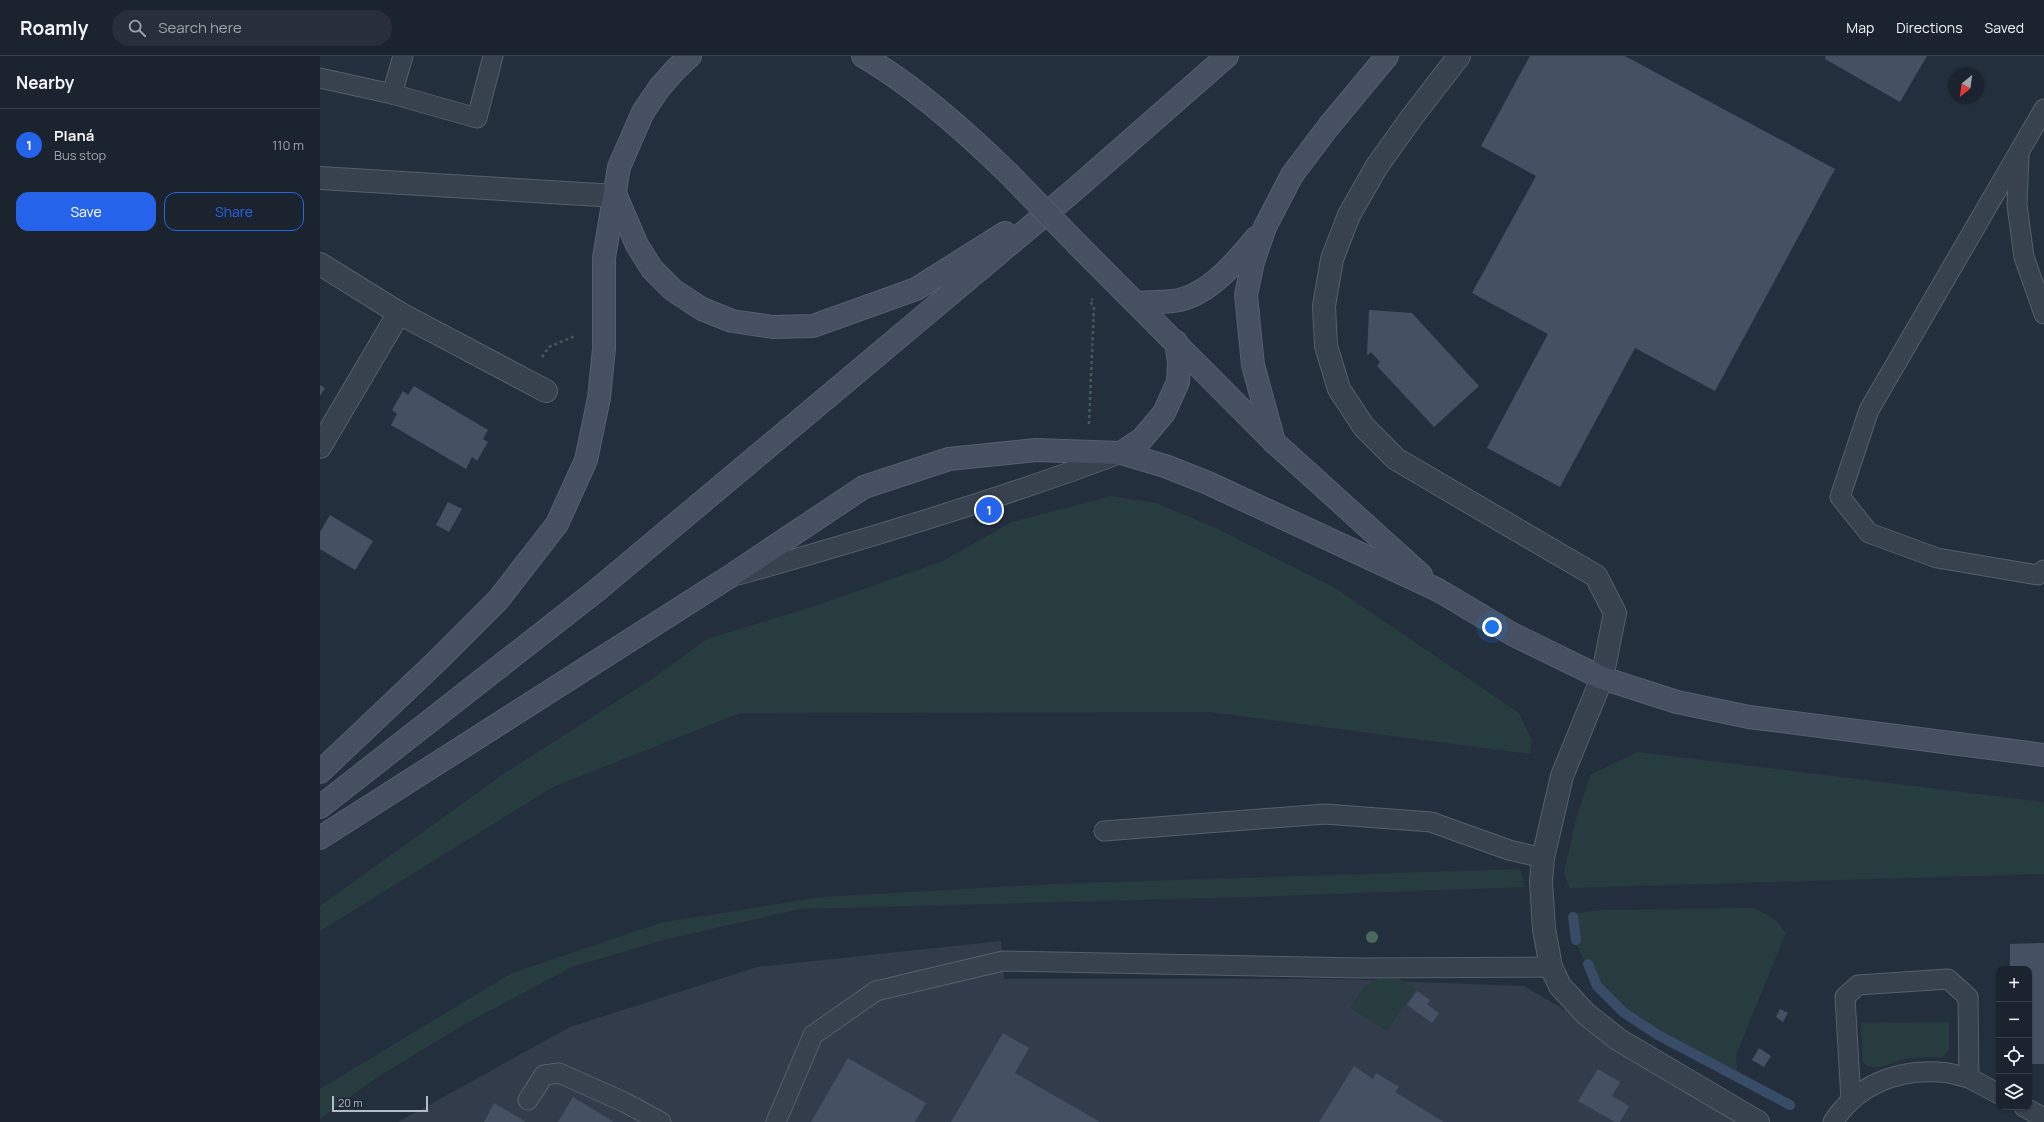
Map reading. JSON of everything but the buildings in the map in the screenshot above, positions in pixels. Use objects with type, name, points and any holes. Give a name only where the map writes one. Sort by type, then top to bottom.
[{"type":"main road","points":[[320,772],[437,661],[498,600],[556,524],[586,460],[599,398],[604,327],[604,258],[609,225],[616,196],[619,168],[643,112],[664,82],[690,56]]},
{"type":"main road","points":[[863,56],[893,75],[974,140],[1275,443],[1438,590]]},
{"type":"main road","points":[[320,807],[596,591],[1073,191],[1227,56]]},
{"type":"main road","points":[[1275,443],[1254,365],[1246,295],[1253,262],[1265,227],[1292,175],[1329,126],[1386,56]]},
{"type":"main road","points":[[616,196],[636,245],[652,269],[673,290],[702,309],[732,321],[773,327],[813,326],[916,289],[1073,191]]},
{"type":"main road","points":[[1137,303],[1175,300],[1189,296],[1206,287],[1235,264],[1265,227]]},
{"type":"main road","points":[[1121,453],[1142,440],[1164,413],[1178,382],[1179,362],[1176,342]]},
{"type":"main road","points":[[320,838],[729,577],[864,487],[950,459],[1036,450],[1121,453],[1165,466],[1208,483],[1438,590],[1512,634],[1602,678],[1677,702],[1749,717],[2044,755]]},
{"type":"street","points":[[1459,56],[1381,160],[1349,215],[1332,259],[1324,306],[1326,346],[1339,389],[1364,427],[1396,459],[1596,576],[1615,613],[1602,678],[1562,776],[1543,858],[1541,882],[1544,929],[1552,967],[1560,986],[1586,1014],[1619,1040],[1758,1122]]},
{"type":"street","points":[[320,178],[616,196]]},
{"type":"street","points":[[320,264],[399,313],[546,391]]},
{"type":"street","points":[[320,447],[399,313]]},
{"type":"lane","points":[[392,94],[403,56]]},
{"type":"lane","points":[[320,78],[392,94],[477,118],[493,56]]},
{"type":"lane","points":[[2044,109],[1869,410],[1840,497],[1869,533],[1937,558],[2038,576],[2044,570]]},
{"type":"lane","points":[[2019,152],[2017,205],[2024,257],[2044,314]]},
{"type":"lane","points":[[729,577],[880,535],[1059,476],[1121,453]]},
{"type":"lane","points":[[1104,831],[1325,814],[1431,822],[1509,850],[1543,858]]},
{"type":"lane","points":[[776,1122],[813,1035],[876,990],[1002,961],[1360,968],[1552,967]]},
{"type":"lane","points":[[1851,1100],[1845,996],[1858,985],[1948,979],[1968,997],[1969,1078]]},
{"type":"lane","points":[[528,1100],[544,1075],[559,1072],[624,1102],[661,1122]]},
{"type":"lane","points":[[1833,1122],[1851,1100],[1880,1081],[1910,1073],[1939,1072],[1969,1078],[1996,1092]]},
{"type":"lane","points":[[2029,1110],[2044,1118]]},
{"type":"path","points":[[1087,452],[1094,307],[1090,301],[1114,280]]},
{"type":"path","points":[[525,380],[549,347],[568,338],[604,327]]},
{"type":"shaded area","points":[[1001,941],[1004,979],[1335,979],[1524,986],[1755,1122],[398,1122],[570,1027],[757,967]]},
{"type":"green space","points":[[1111,496],[1156,503],[1218,529],[1335,588],[1519,713],[1532,741],[1530,754],[1209,712],[740,713],[553,787],[320,931],[320,906],[505,773],[655,677],[707,639],[815,606],[943,561],[1012,522]]},
{"type":"green space","points":[[1638,752],[2044,802],[2044,874],[1569,888],[1564,872],[1575,824],[1590,775]]},
{"type":"green space","points":[[1520,869],[1525,887],[1252,897],[801,909],[667,939],[572,967],[465,1024],[376,1078],[320,1119],[320,1089],[512,973],[660,923],[821,897],[1053,884]]},
{"type":"green space","points":[[1754,908],[1774,919],[1786,933],[1736,1055],[1737,1074],[1647,1025],[1613,1003],[1589,971],[1570,930],[1568,914],[1603,910]]},
{"type":"green space","points":[[1380,977],[1399,979],[1416,989],[1387,1031],[1350,1008],[1363,988]]},
{"type":"green space","points":[[1949,1022],[1949,1049],[1942,1057],[1908,1058],[1877,1068],[1867,1066],[1863,1062],[1861,1023]]},
{"type":"waterway","points":[[1573,917],[1576,940]]},
{"type":"waterway","points":[[1588,964],[1597,986],[1623,1012],[1658,1035],[1790,1105]]},
{"type":"place","name":"Planá","points":[[989,510]]}]
